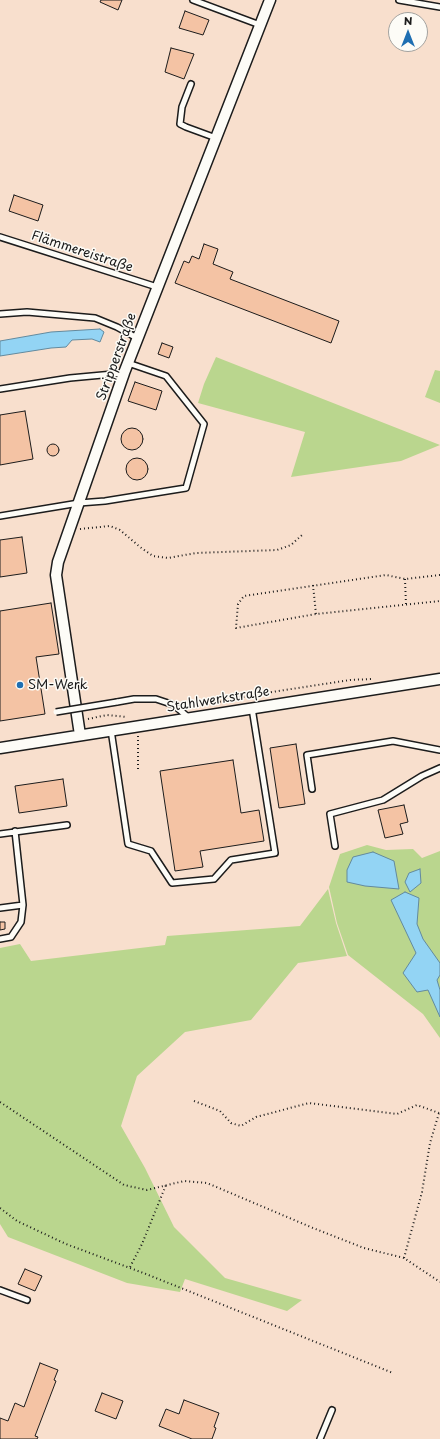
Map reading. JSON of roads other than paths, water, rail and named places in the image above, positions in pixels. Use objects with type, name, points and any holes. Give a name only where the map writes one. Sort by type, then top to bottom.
[{"type":"street","name":"Stripperstraße","points":[[80,735],[56,575],[58,562],[137,338],[260,25],[272,1]]},
{"type":"street","name":"Stahlwerkstraße","points":[[0,748],[440,680]]},
{"type":"lane","points":[[193,0],[260,25]]},
{"type":"lane","points":[[399,0],[440,7]]},
{"type":"lane","points":[[191,84],[182,107],[180,124],[186,128],[216,138]]},
{"type":"lane","name":"Flämmereistraße","points":[[0,237],[157,287]]},
{"type":"lane","points":[[0,314],[27,312],[95,318],[117,326],[137,338]]},
{"type":"lane","points":[[0,516],[186,488],[204,424],[166,376],[128,363]]},
{"type":"lane","points":[[0,388],[70,378],[124,373]]},
{"type":"lane","points":[[56,712],[134,699],[156,699],[174,705],[189,718]]},
{"type":"lane","points":[[111,730],[128,844],[151,851],[172,883],[214,879],[231,860],[275,853],[252,708]]},
{"type":"lane","points":[[312,790],[308,756],[393,741],[440,750]]},
{"type":"lane","points":[[335,846],[330,814],[383,800],[422,776],[440,768]]},
{"type":"lane","points":[[0,834],[67,825]]},
{"type":"lane","points":[[0,939],[11,937],[21,922],[23,905],[15,831]]},
{"type":"lane","points":[[0,908],[23,905]]},
{"type":"lane","points":[[0,1290],[27,1300]]},
{"type":"lane","points":[[320,1439],[332,1410]]},
{"type":"water","points":[[100,329],[104,332],[100,342],[92,339],[72,340],[66,347],[0,356],[0,341],[51,332]]},
{"type":"water","points":[[373,852],[394,861],[399,889],[365,886],[347,882],[347,870],[353,857]]},
{"type":"water","points":[[420,869],[421,883],[410,892],[405,882],[409,873]]},
{"type":"water","points":[[405,892],[419,898],[417,924],[423,939],[440,963],[440,975],[437,980],[440,990],[440,1017],[428,990],[417,992],[403,973],[416,953],[391,900]]},
{"type":"place","name":"SM-Werk","points":[[20,685]]}]
